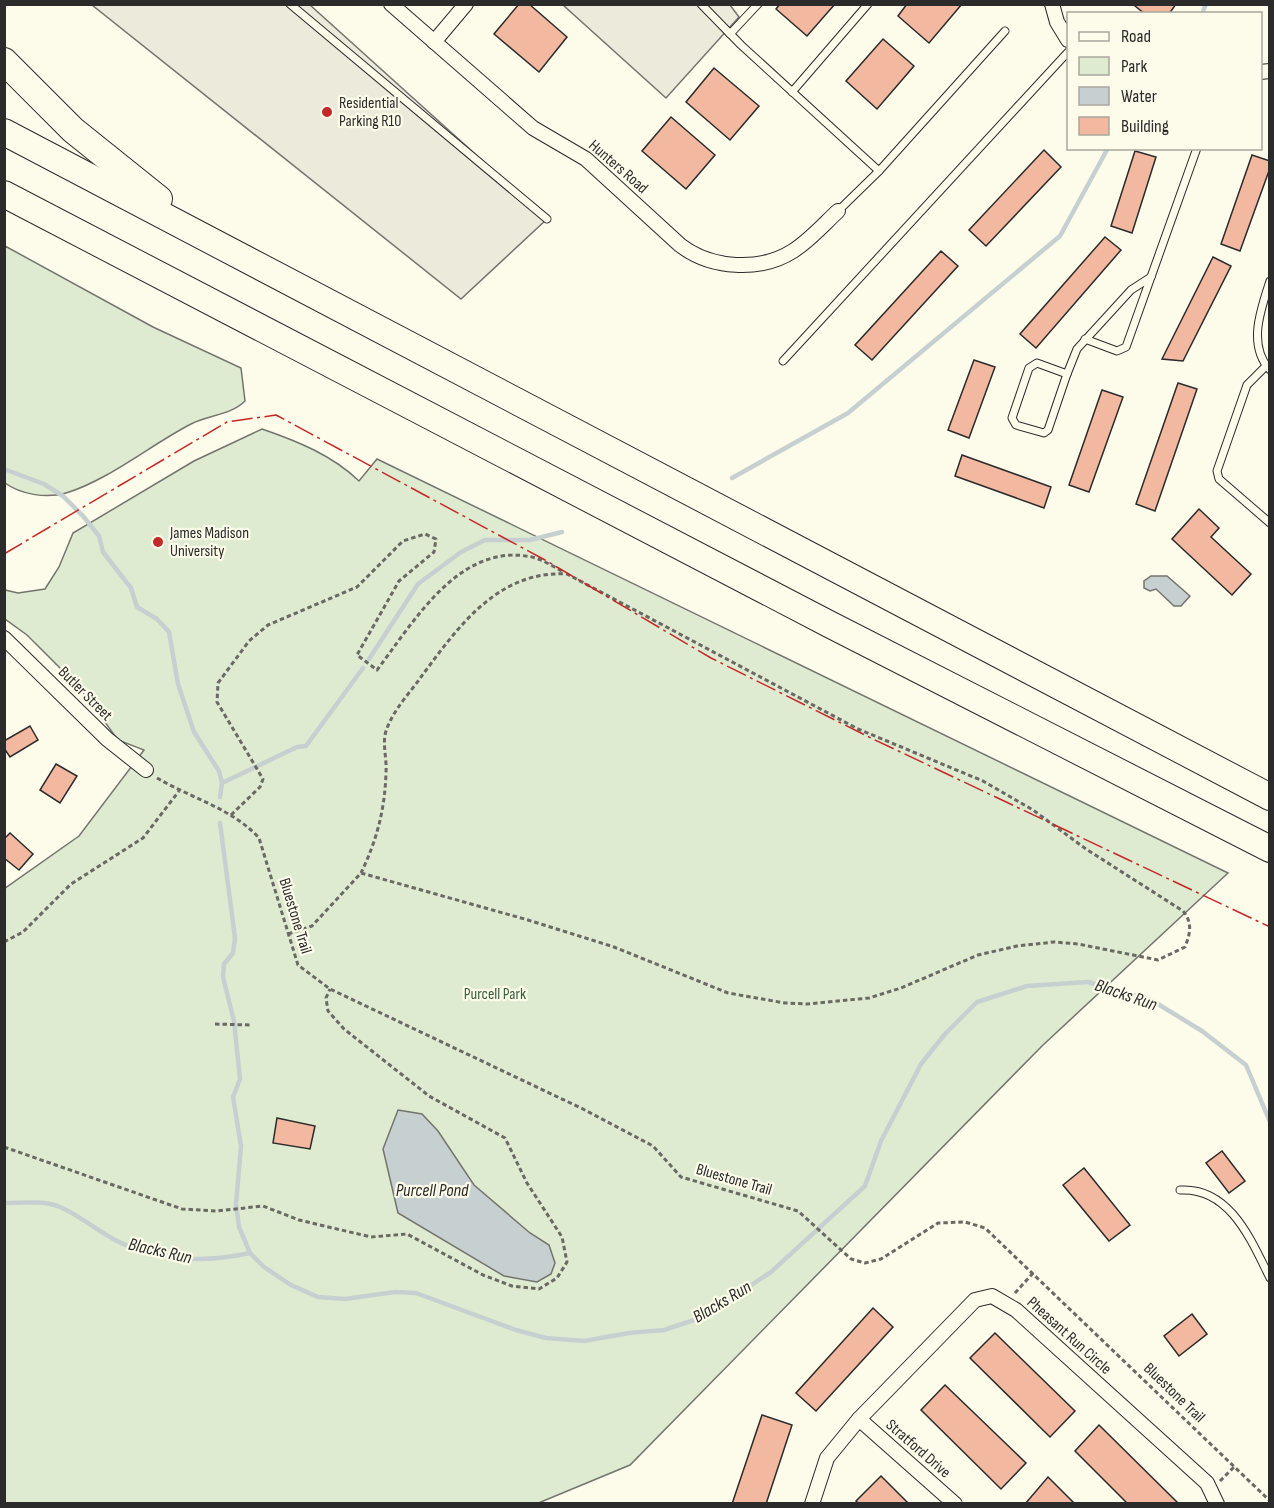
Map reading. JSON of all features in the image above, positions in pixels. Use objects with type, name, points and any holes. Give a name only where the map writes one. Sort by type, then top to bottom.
[{"type":"highway","points":[[4,61],[73,130],[117,168],[155,197],[257,264]]},
{"type":"highway","points":[[4,132],[1269,797]]},
{"type":"highway","points":[[4,194],[829,624],[1269,849]]},
{"type":"street","name":"Hunters Road","points":[[391,4],[533,128],[586,159],[682,247],[697,256],[736,265],[771,260],[794,250],[838,211]]},
{"type":"street","points":[[434,42],[466,4]]},
{"type":"street","points":[[1052,4],[1057,22],[1067,38]]},
{"type":"street","name":"Butler Street","points":[[4,638],[107,739],[146,770]]},
{"type":"street","name":"Pheasant Run Circle","points":[[812,1503],[827,1458],[859,1419],[975,1300],[992,1296],[1016,1310],[1207,1483],[1217,1503]]},
{"type":"street","name":"Stratford Drive","points":[[859,1419],[955,1503]]},
{"type":"lane","points":[[290,4],[547,219]]},
{"type":"lane","points":[[701,4],[730,34],[879,171]]},
{"type":"lane","points":[[730,34],[758,4]]},
{"type":"lane","points":[[792,92],[868,4]]},
{"type":"lane","points":[[838,211],[879,171],[1005,31]]},
{"type":"lane","points":[[783,361],[1067,53]]},
{"type":"lane","points":[[1086,339],[1117,351],[1126,347],[1196,150]]},
{"type":"lane","points":[[1067,374],[1037,363],[1030,366],[1012,414],[1013,421],[1042,433],[1047,432],[1067,374],[1073,354],[1131,290],[1151,277]]},
{"type":"lane","points":[[1269,281],[1256,329],[1268,368],[1247,385],[1216,471],[1219,479],[1269,523]]},
{"type":"lane","points":[[1180,1190],[1198,1190],[1214,1196],[1227,1207],[1243,1229],[1269,1278]]},
{"type":"path","points":[[231,815],[260,787],[263,779],[256,763],[218,702],[218,683],[249,641],[268,625],[288,615],[340,597],[357,587],[403,541],[425,534],[436,540],[434,552],[399,582],[357,655],[377,670],[435,594],[489,558],[509,554],[529,556],[858,729],[983,781],[1033,810],[1086,849],[1183,911],[1190,924],[1190,934],[1185,947],[1158,960],[1078,944],[1054,942],[1017,946],[978,954],[901,988],[869,998],[807,1004],[785,1003],[728,993],[614,947],[361,873]]},
{"type":"path","points":[[288,934],[312,926],[361,873],[372,850],[384,811],[385,733],[395,711],[455,632],[490,598],[513,584],[542,573],[567,574]]},
{"type":"path","name":"Bluestone Trail","points":[[146,770],[179,791],[248,825],[259,838],[298,965],[330,989],[583,1108],[643,1140],[653,1146],[681,1177],[798,1210],[844,1255],[865,1263],[874,1262],[889,1255],[938,1223],[965,1222],[986,1228],[1269,1501]]},
{"type":"path","points":[[4,942],[23,932],[71,884],[143,838],[179,791]]},
{"type":"path","points":[[4,1147],[182,1209],[217,1211],[263,1206],[299,1220],[371,1237],[407,1234],[483,1275],[512,1286],[539,1289],[557,1278],[567,1262],[562,1237],[527,1183],[505,1138],[429,1096],[344,1029],[328,1011],[326,998],[330,989]]},
{"type":"path","points":[[215,1024],[250,1025]]},
{"type":"path","points":[[1005,1304],[1034,1272]]},
{"type":"green space","points":[[5,246],[153,327],[241,368],[245,401],[227,412],[191,424],[97,480],[66,493],[50,496],[11,487],[5,483]]},
{"type":"green space","name":"Purcell Park","points":[[262,429],[326,456],[359,481],[377,459],[1228,873],[1042,1046],[630,1465],[536,1504],[5,1503],[4,889],[79,836],[144,750],[118,740],[79,687],[27,635],[5,619],[5,590],[18,593],[45,589],[59,567],[73,533],[194,461]]},
{"type":"shaded area","name":"Residential Parking R10","points":[[92,5],[310,5],[547,219],[461,299]]},
{"type":"shaded area","points":[[563,5],[730,5],[739,17],[666,98]]},
{"type":"water","points":[[1151,576],[1167,576],[1190,596],[1181,606],[1174,606],[1156,589],[1150,591],[1144,588],[1144,581]]},
{"type":"water","name":"Purcell Pond","points":[[398,1110],[422,1114],[438,1131],[474,1185],[530,1233],[549,1245],[555,1263],[551,1274],[537,1282],[504,1276],[398,1213],[383,1149]]},
{"type":"building","points":[[519,4],[529,4],[567,37],[539,72],[494,34]]},
{"type":"building","points":[[780,4],[835,4],[807,36],[776,9]]},
{"type":"building","points":[[907,4],[962,4],[929,43],[898,16]]},
{"type":"building","points":[[1137,4],[1176,4],[1170,12],[1142,12],[1135,6]]},
{"type":"building","points":[[883,39],[914,66],[877,109],[846,81]]},
{"type":"building","points":[[714,68],[759,106],[730,140],[686,102]]},
{"type":"building","points":[[671,117],[715,155],[686,189],[642,151]]},
{"type":"building","points":[[1044,150],[1061,167],[986,246],[969,230]]},
{"type":"building","points":[[1135,151],[1156,157],[1132,233],[1111,226]]},
{"type":"building","points":[[1252,155],[1270,161],[1270,168],[1240,251],[1221,244]]},
{"type":"building","points":[[1105,237],[1121,250],[1036,348],[1020,334]]},
{"type":"building","points":[[941,251],[958,266],[872,360],[855,345]]},
{"type":"building","points":[[1213,257],[1231,266],[1183,361],[1162,359]]},
{"type":"building","points":[[974,360],[995,367],[969,438],[948,430]]},
{"type":"building","points":[[1178,383],[1197,389],[1155,511],[1136,504]]},
{"type":"building","points":[[1102,390],[1123,397],[1089,492],[1069,485]]},
{"type":"building","points":[[962,455],[1051,487],[1044,508],[955,476]]},
{"type":"building","points":[[1199,509],[1219,528],[1211,537],[1251,574],[1232,595],[1172,539]]},
{"type":"building","points":[[30,726],[38,740],[10,757],[4,748],[4,741]]},
{"type":"building","points":[[56,764],[77,776],[60,803],[40,790]]},
{"type":"building","points":[[10,833],[33,854],[19,870],[4,858],[4,839]]},
{"type":"building","points":[[277,1118],[315,1126],[310,1149],[273,1143]]},
{"type":"building","points":[[1222,1151],[1245,1181],[1229,1193],[1206,1163]]},
{"type":"building","points":[[1084,1168],[1130,1225],[1109,1241],[1063,1185]]},
{"type":"building","points":[[873,1308],[893,1327],[816,1411],[796,1393]]},
{"type":"building","points":[[1192,1314],[1207,1334],[1179,1356],[1164,1336]]},
{"type":"building","points":[[995,1333],[1075,1411],[1050,1437],[970,1358]]},
{"type":"building","points":[[945,1385],[1026,1463],[1001,1489],[921,1410]]},
{"type":"building","points":[[762,1415],[792,1425],[766,1504],[732,1504]]},
{"type":"building","points":[[1099,1425],[1179,1504],[1128,1504],[1075,1451]]},
{"type":"building","points":[[881,1476],[909,1504],[859,1504],[856,1501]]},
{"type":"building","points":[[1048,1477],[1075,1504],[1025,1504]]},
{"type":"waterway","points":[[1203,12],[1206,4]]},
{"type":"waterway","points":[[732,478],[848,413],[1060,236],[1107,150]]},
{"type":"waterway","points":[[4,469],[44,484],[63,496],[99,536],[103,552],[131,588],[137,607],[157,619],[169,632],[178,684],[194,732],[219,771],[222,783],[220,797]]},
{"type":"waterway","points":[[369,659],[418,584],[461,552],[485,540],[530,540],[562,532]]},
{"type":"waterway","points":[[222,783],[297,747],[306,746],[363,668]]},
{"type":"waterway","points":[[220,823],[235,938],[233,953],[224,964],[223,977],[234,1021],[240,1079],[233,1097],[241,1146],[236,1204],[239,1227],[250,1253]]},
{"type":"waterway","name":"Blacks Run","points":[[4,1203],[47,1203],[60,1207],[115,1240],[148,1253],[198,1259],[250,1253],[264,1267],[291,1285],[318,1297],[345,1299],[395,1292],[416,1293],[516,1330],[546,1338],[584,1341],[664,1330],[703,1317],[771,1272],[865,1186],[881,1141],[921,1064],[945,1034],[977,1002],[1027,986],[1088,982],[1153,1001],[1202,1031],[1246,1065],[1270,1122]]},
{"type":"power","points":[[4,554],[227,422],[276,415],[545,560],[711,658],[873,739],[1270,927]]},
{"type":"place","name":"Residential Parking R10","points":[[327,112]]},
{"type":"place","name":"James Madison University","points":[[158,542]]}]
